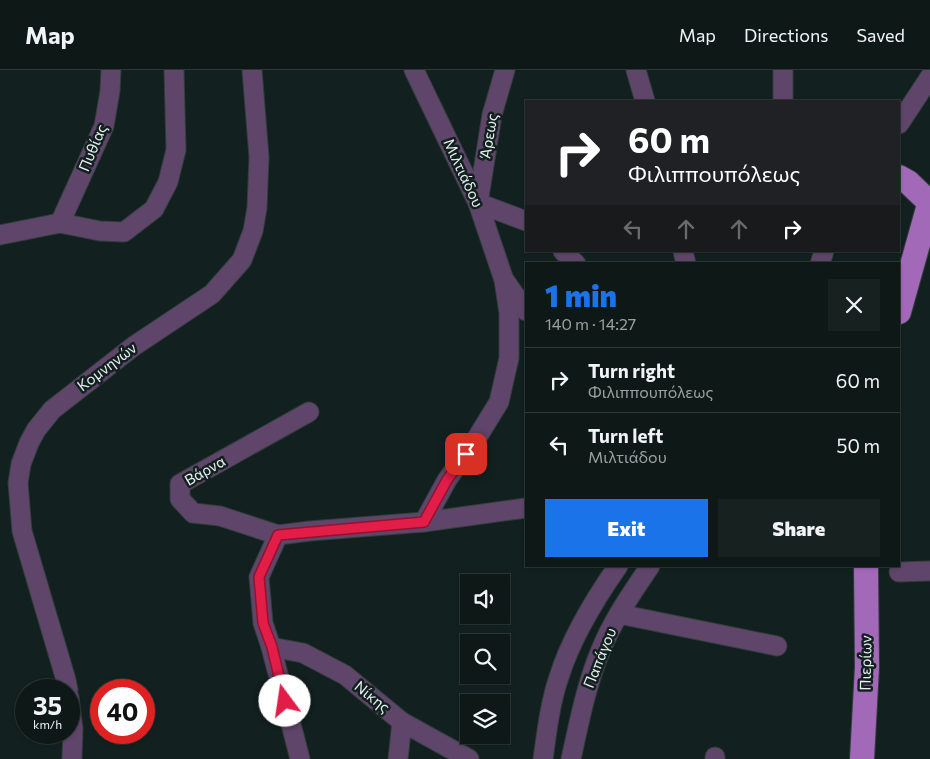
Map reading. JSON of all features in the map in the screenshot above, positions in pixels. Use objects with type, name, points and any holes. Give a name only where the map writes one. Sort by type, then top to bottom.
[{"type":"main road","points":[[900,178],[908,182],[930,202],[900,308]]},
{"type":"main road","name":"Πιερίων","points":[[862,759],[866,667],[866,567]]},
{"type":"street","name":"Πυθίας","points":[[60,222],[104,126],[110,91],[111,70]]},
{"type":"street","points":[[0,235],[60,222],[100,231],[124,232],[154,209],[168,182],[176,150],[174,70]]},
{"type":"street","name":"Κομνηνών","points":[[66,679],[22,531],[18,483],[21,464],[32,436],[52,410],[134,346],[212,294],[242,260],[253,231],[257,208],[259,157],[252,70]]},
{"type":"street","name":"Μιλτιάδου","points":[[414,70],[478,203],[504,280],[509,312],[509,358],[499,402],[475,441],[447,480],[424,522]]},
{"type":"street","name":"Άρεως","points":[[478,203],[492,115],[505,70]]},
{"type":"street","points":[[636,70],[645,100]]},
{"type":"street","points":[[783,70],[783,100]]},
{"type":"street","points":[[900,122],[930,77]]},
{"type":"street","points":[[478,203],[525,221]]},
{"type":"street","points":[[564,252],[574,262]]},
{"type":"street","name":"Μιλτιάδου","points":[[504,280],[525,310]]},
{"type":"street","name":"Βάρνα","points":[[278,535],[220,516],[193,513],[180,499],[180,484],[309,412]]},
{"type":"street","points":[[300,759],[272,647],[263,623],[259,577],[278,535],[424,522],[525,508]]},
{"type":"street","name":"Παπάγου","points":[[542,759],[551,706],[568,652],[601,590],[617,567]]},
{"type":"street","name":"Παπάγου","points":[[571,759],[584,698],[600,651],[619,614],[649,567]]},
{"type":"street","points":[[899,572],[930,571]]},
{"type":"street","points":[[619,614],[776,646]]},
{"type":"street","name":"Νίκης","points":[[272,647],[303,653],[345,675],[402,722],[469,759]]},
{"type":"street","points":[[398,759],[402,722]]},
{"type":"street","points":[[72,759],[73,744]]},
{"type":"route","points":[[285,701],[272,647],[263,623],[259,577],[278,535],[424,522],[447,480],[466,454]]}]
